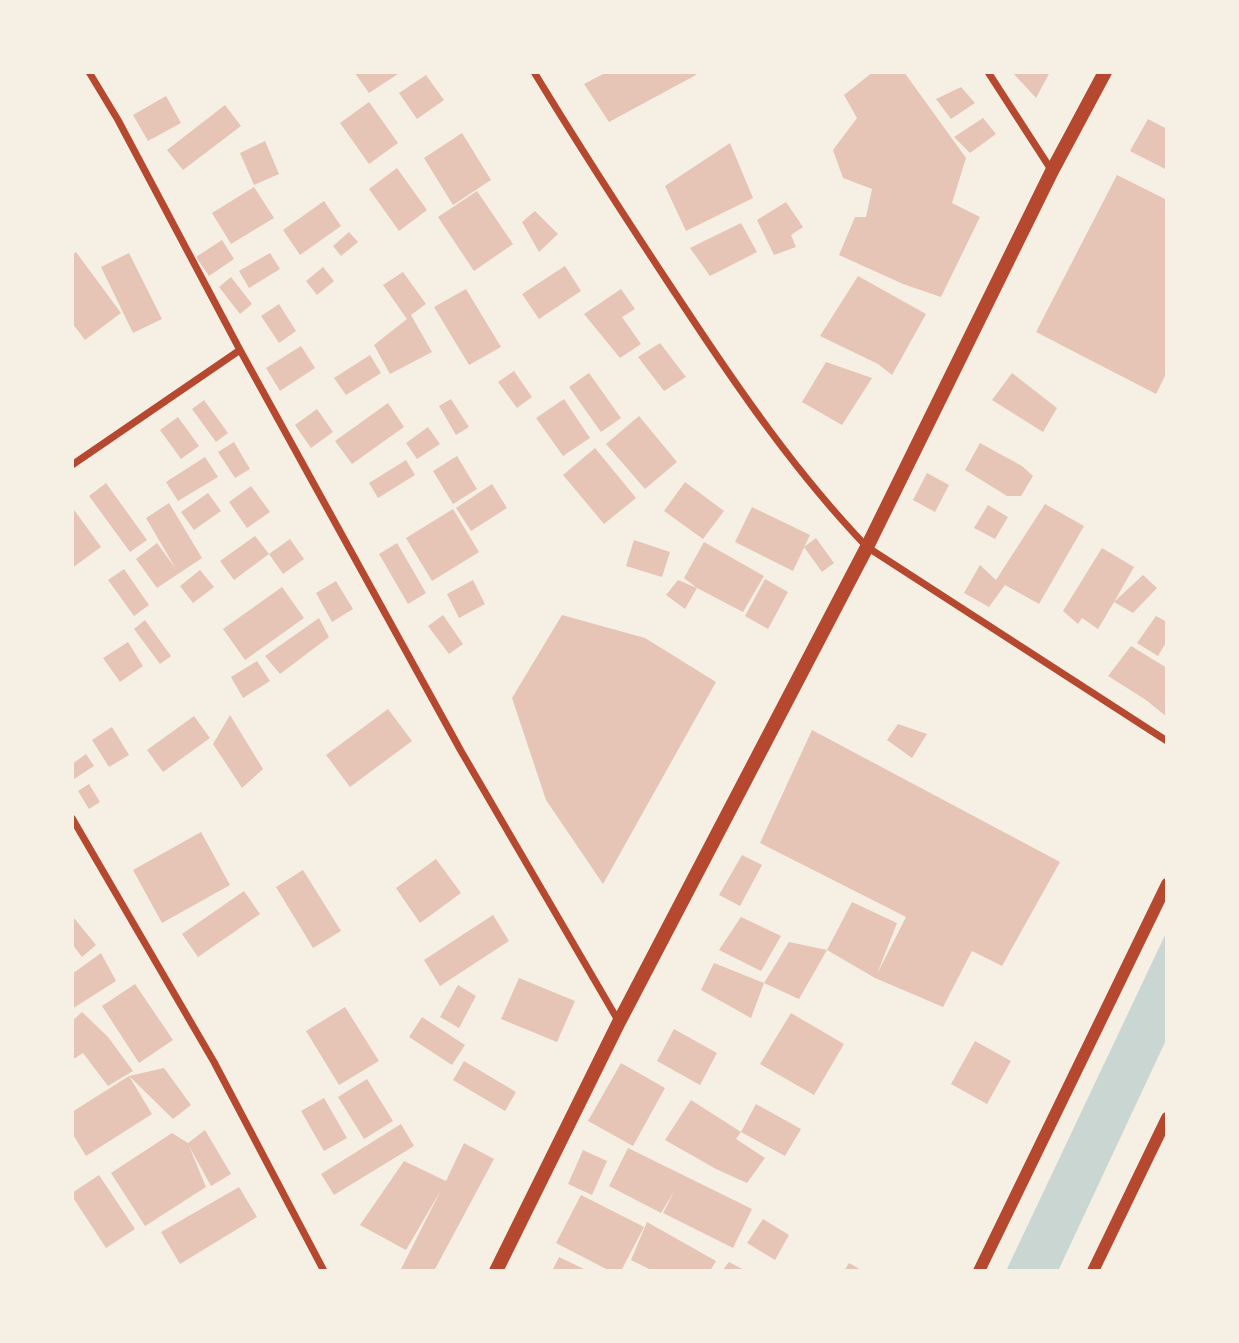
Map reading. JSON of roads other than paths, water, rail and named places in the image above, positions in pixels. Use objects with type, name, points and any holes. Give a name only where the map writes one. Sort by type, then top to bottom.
[{"type":"main road","points":[[496,1271],[619,1022],[867,547],[1052,171],[1105,72]]},
{"type":"street","points":[[89,72],[118,120],[240,350],[461,751],[619,1022]]},
{"type":"street","points":[[534,72],[598,177],[723,366],[810,485],[867,547],[1167,741]]},
{"type":"street","points":[[988,72],[1052,171]]},
{"type":"street","points":[[72,464],[240,350]]},
{"type":"street","points":[[72,818],[214,1062],[324,1271]]},
{"type":"street","points":[[979,1271],[1167,884]]},
{"type":"street","points":[[1093,1271],[1167,1118]]}]
